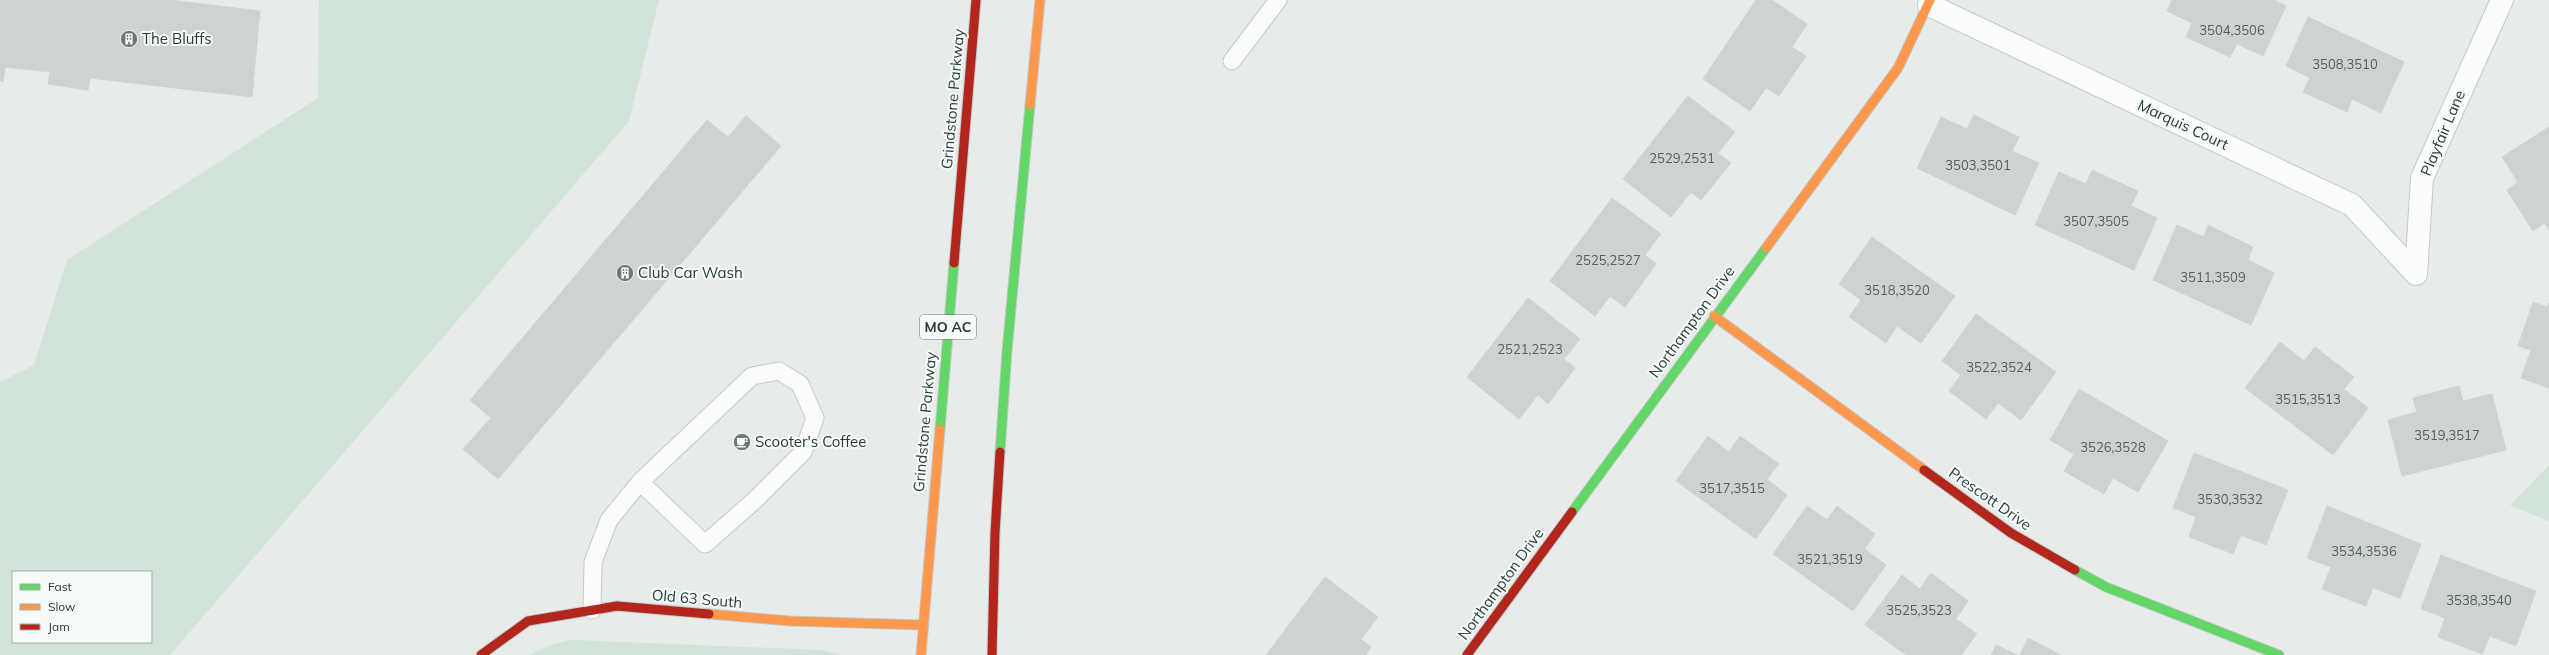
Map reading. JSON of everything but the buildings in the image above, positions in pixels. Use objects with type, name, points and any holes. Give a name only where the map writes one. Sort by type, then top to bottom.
[{"type":"street","name":"Grindstone Parkway","points":[[921,655],[922,625],[976,0]]},
{"type":"street","points":[[992,655],[995,533],[1007,351],[1040,0]]},
{"type":"street","name":"Playfair Lane","points":[[2416,274],[2422,178],[2502,0]]},
{"type":"street","name":"Marquis Court","points":[[1930,3],[2352,205],[2416,274]]},
{"type":"street","name":"Northampton Drive","points":[[1467,655],[1714,316],[1898,68],[1930,3]]},
{"type":"street","name":"Prescott Drive","points":[[1714,316],[2010,533],[2106,587],[2258,651],[2279,655]]},
{"type":"street","name":"Old 63 South","points":[[481,655],[528,621],[617,606],[790,621],[922,625]]},
{"type":"lane","points":[[1232,61],[1278,0]]},
{"type":"lane","points":[[592,610],[593,562],[609,520],[640,482],[752,376],[779,371],[800,384],[815,418],[803,452],[755,500],[705,544],[640,482]]},
{"type":"green space","points":[[319,0],[659,0],[629,121],[170,655],[0,655],[0,382],[34,365],[67,260],[318,98]]},
{"type":"green space","points":[[2549,465],[2549,521],[2510,505]]},
{"type":"green space","points":[[573,640],[821,650],[842,655],[529,655],[553,644]]},
{"type":"traffic: fast","points":[[1000,452],[1007,351],[1030,105]]},
{"type":"traffic: fast","points":[[1572,512],[1766,248]]},
{"type":"traffic: fast","points":[[940,429],[954,263]]},
{"type":"traffic: fast","points":[[2075,570],[2106,587],[2279,655]]},
{"type":"traffic: slow","points":[[1030,105],[1040,0]]},
{"type":"traffic: slow","points":[[1766,248],[1898,68],[1930,0]]},
{"type":"traffic: slow","points":[[1714,316],[1924,470]]},
{"type":"traffic: slow","points":[[921,655],[940,429]]},
{"type":"traffic: slow","points":[[709,614],[790,621],[922,625]]},
{"type":"traffic: jam","points":[[954,263],[976,0]]},
{"type":"traffic: jam","points":[[992,655],[995,533],[1000,452]]},
{"type":"traffic: jam","points":[[1924,470],[2011,533],[2075,570]]},
{"type":"traffic: jam","points":[[1467,655],[1572,512]]},
{"type":"traffic: jam","points":[[481,655],[528,621],[617,606],[709,614]]},
{"type":"place","name":"The Bluffs","points":[[129,39]]},
{"type":"place","name":"Club Car Wash","points":[[625,273]]},
{"type":"place","name":"Scooter's Coffee","points":[[742,442]]}]
